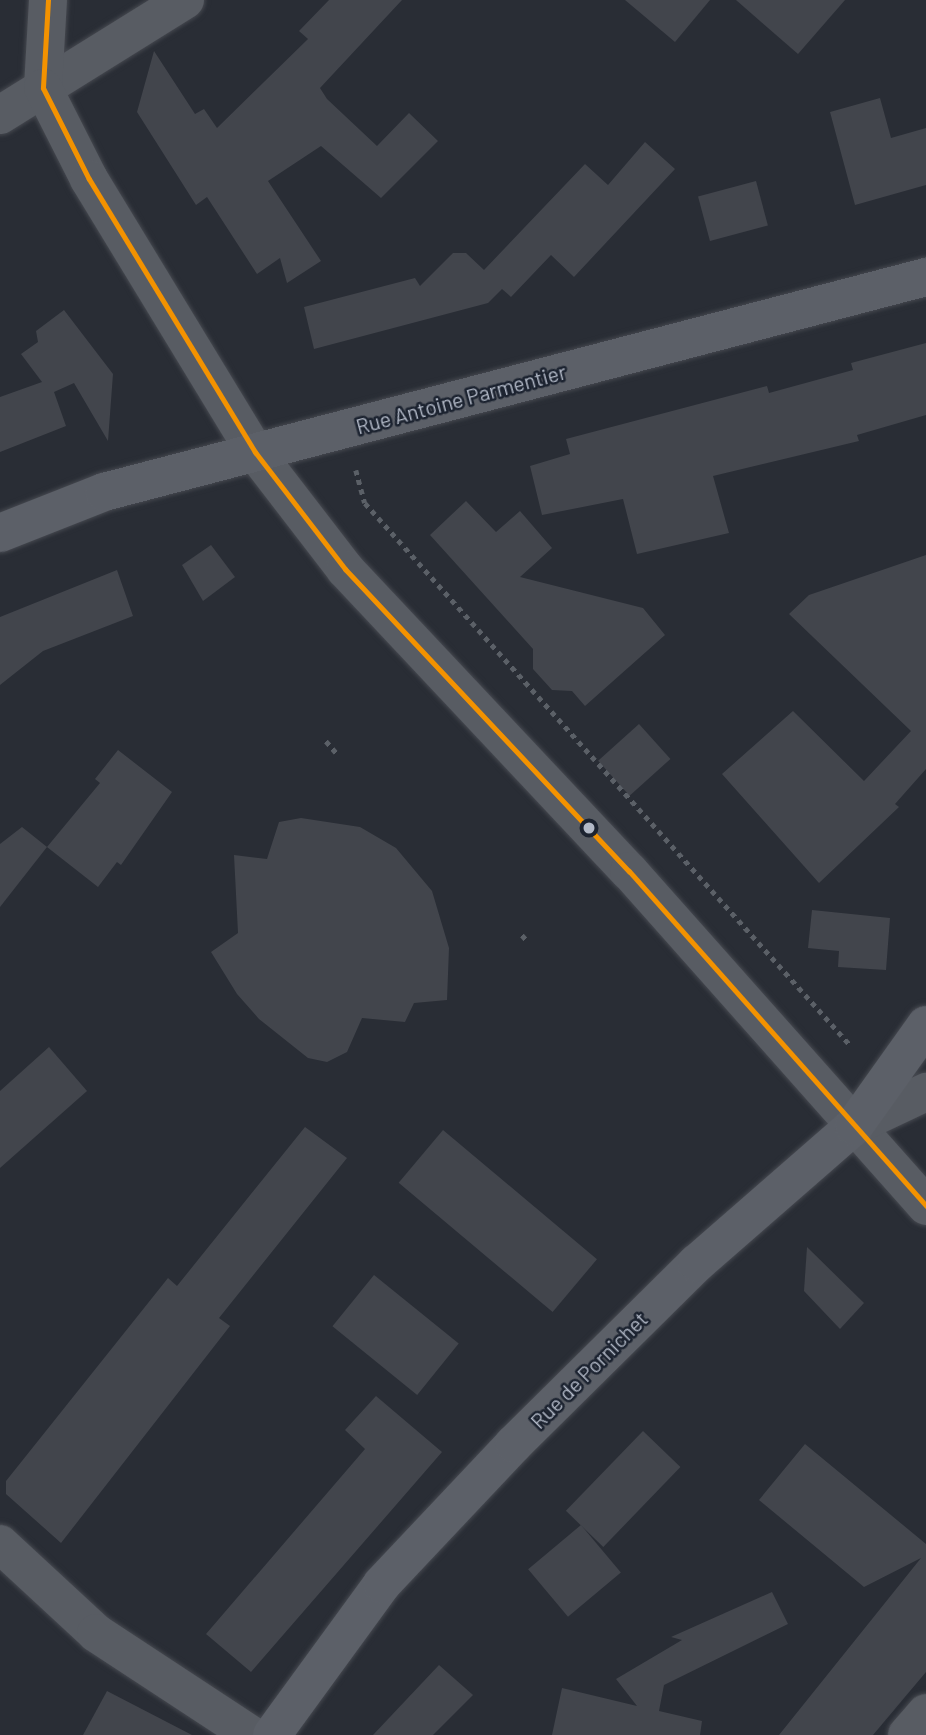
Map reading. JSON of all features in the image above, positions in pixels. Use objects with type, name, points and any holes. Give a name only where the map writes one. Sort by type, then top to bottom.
[{"type":"main road","name":"Rue Antoine Parmentier","points":[[0,533],[104,492],[926,277]]},
{"type":"main road","name":"Rue de Pornichet","points":[[272,1735],[382,1584],[514,1444],[697,1263],[854,1126],[926,1025]]},
{"type":"street","points":[[48,0],[43,88],[89,179],[255,452],[345,569],[629,871],[926,1206]]},
{"type":"street","points":[[0,115],[185,0]]},
{"type":"street","points":[[854,1126],[926,1092]]},
{"type":"street","points":[[0,1544],[96,1633],[251,1735]]},
{"type":"street","points":[[907,1735],[926,1713]]},
{"type":"path","points":[[362,481],[361,494],[376,516],[851,1046]]},
{"type":"path","points":[[326,741],[338,755]]},
{"type":"path","points":[[522,935],[528,942]]},
{"type":"building","points":[[329,0],[402,0],[320,88],[327,99],[377,146],[409,113],[438,141],[381,198],[321,146],[268,181],[321,261],[287,283],[280,258],[257,274],[207,197],[196,205],[137,112],[154,51],[195,114],[204,109],[217,128],[308,39],[299,31]]},
{"type":"building","points":[[625,0],[710,0],[675,42]]},
{"type":"building","points":[[736,0],[845,0],[798,54]]},
{"type":"building","points":[[880,98],[891,138],[926,128],[926,185],[855,205],[830,112]]},
{"type":"building","points":[[645,142],[675,169],[574,277],[551,255],[511,297],[502,289],[488,303],[314,349],[304,307],[415,278],[420,286],[453,253],[466,253],[484,270],[585,164],[608,185]]},
{"type":"building","points":[[756,181],[768,225],[710,241],[698,197]]},
{"type":"building","points":[[64,310],[113,374],[108,441],[74,383],[54,392],[66,426],[0,452],[0,397],[42,382],[21,354],[38,342],[36,331]]},
{"type":"building","points":[[926,343],[926,415],[857,435],[859,441],[713,476],[729,533],[637,554],[623,499],[542,515],[530,466],[570,454],[566,439],[767,386],[769,393],[853,370],[851,363]]},
{"type":"building","points":[[466,501],[496,532],[520,511],[552,548],[520,577],[643,608],[665,635],[585,706],[572,691],[552,690],[533,669],[533,649],[430,535]]},
{"type":"building","points":[[211,545],[235,577],[203,601],[182,565]]},
{"type":"building","points":[[926,555],[926,769],[895,804],[899,807],[819,883],[722,774],[793,711],[864,781],[911,731],[789,614],[809,595]]},
{"type":"building","points":[[117,570],[133,616],[43,651],[0,685],[0,617]]},
{"type":"building","points":[[639,724],[670,759],[630,796],[598,761]]},
{"type":"building","points":[[118,750],[172,792],[121,865],[117,862],[98,887],[47,847],[100,783],[95,779]]},
{"type":"building","points":[[301,818],[360,827],[396,848],[432,891],[449,948],[447,1000],[414,1003],[405,1022],[362,1018],[347,1052],[327,1062],[308,1058],[259,1019],[237,994],[211,952],[238,933],[234,855],[267,859],[279,822]]},
{"type":"building","points":[[22,827],[47,847],[0,907],[0,844]]},
{"type":"building","points":[[812,910],[890,918],[886,970],[838,967],[839,951],[808,948]]},
{"type":"building","points":[[49,1047],[87,1091],[0,1168],[0,1091]]},
{"type":"building","points":[[305,1127],[347,1158],[219,1318],[230,1326],[61,1543],[6,1494],[6,1481],[168,1278],[177,1286]]},
{"type":"building","points":[[443,1130],[597,1259],[553,1312],[399,1183]]},
{"type":"building","points":[[807,1247],[864,1303],[840,1329],[804,1291]]},
{"type":"building","points":[[374,1275],[459,1344],[417,1395],[332,1326]]},
{"type":"building","points":[[376,1396],[442,1452],[251,1672],[206,1634],[365,1449],[345,1430]]},
{"type":"building","points":[[643,1431],[680,1467],[603,1547],[566,1511]]},
{"type":"building","points":[[805,1444],[926,1544],[926,1672],[873,1735],[779,1735],[921,1558],[864,1587],[759,1500]]},
{"type":"building","points":[[581,1525],[621,1572],[568,1617],[528,1569]]},
{"type":"building","points":[[772,1592],[788,1624],[664,1685],[659,1711],[702,1721],[700,1735],[552,1735],[562,1688],[637,1706],[616,1679],[682,1640],[671,1637]]},
{"type":"building","points":[[439,1665],[473,1695],[433,1735],[373,1735]]},
{"type":"building","points":[[107,1691],[192,1735],[83,1735]]},
{"type":"transit line","points":[[48,0],[43,88],[89,179],[255,452],[345,569],[629,871],[926,1206]]}]
